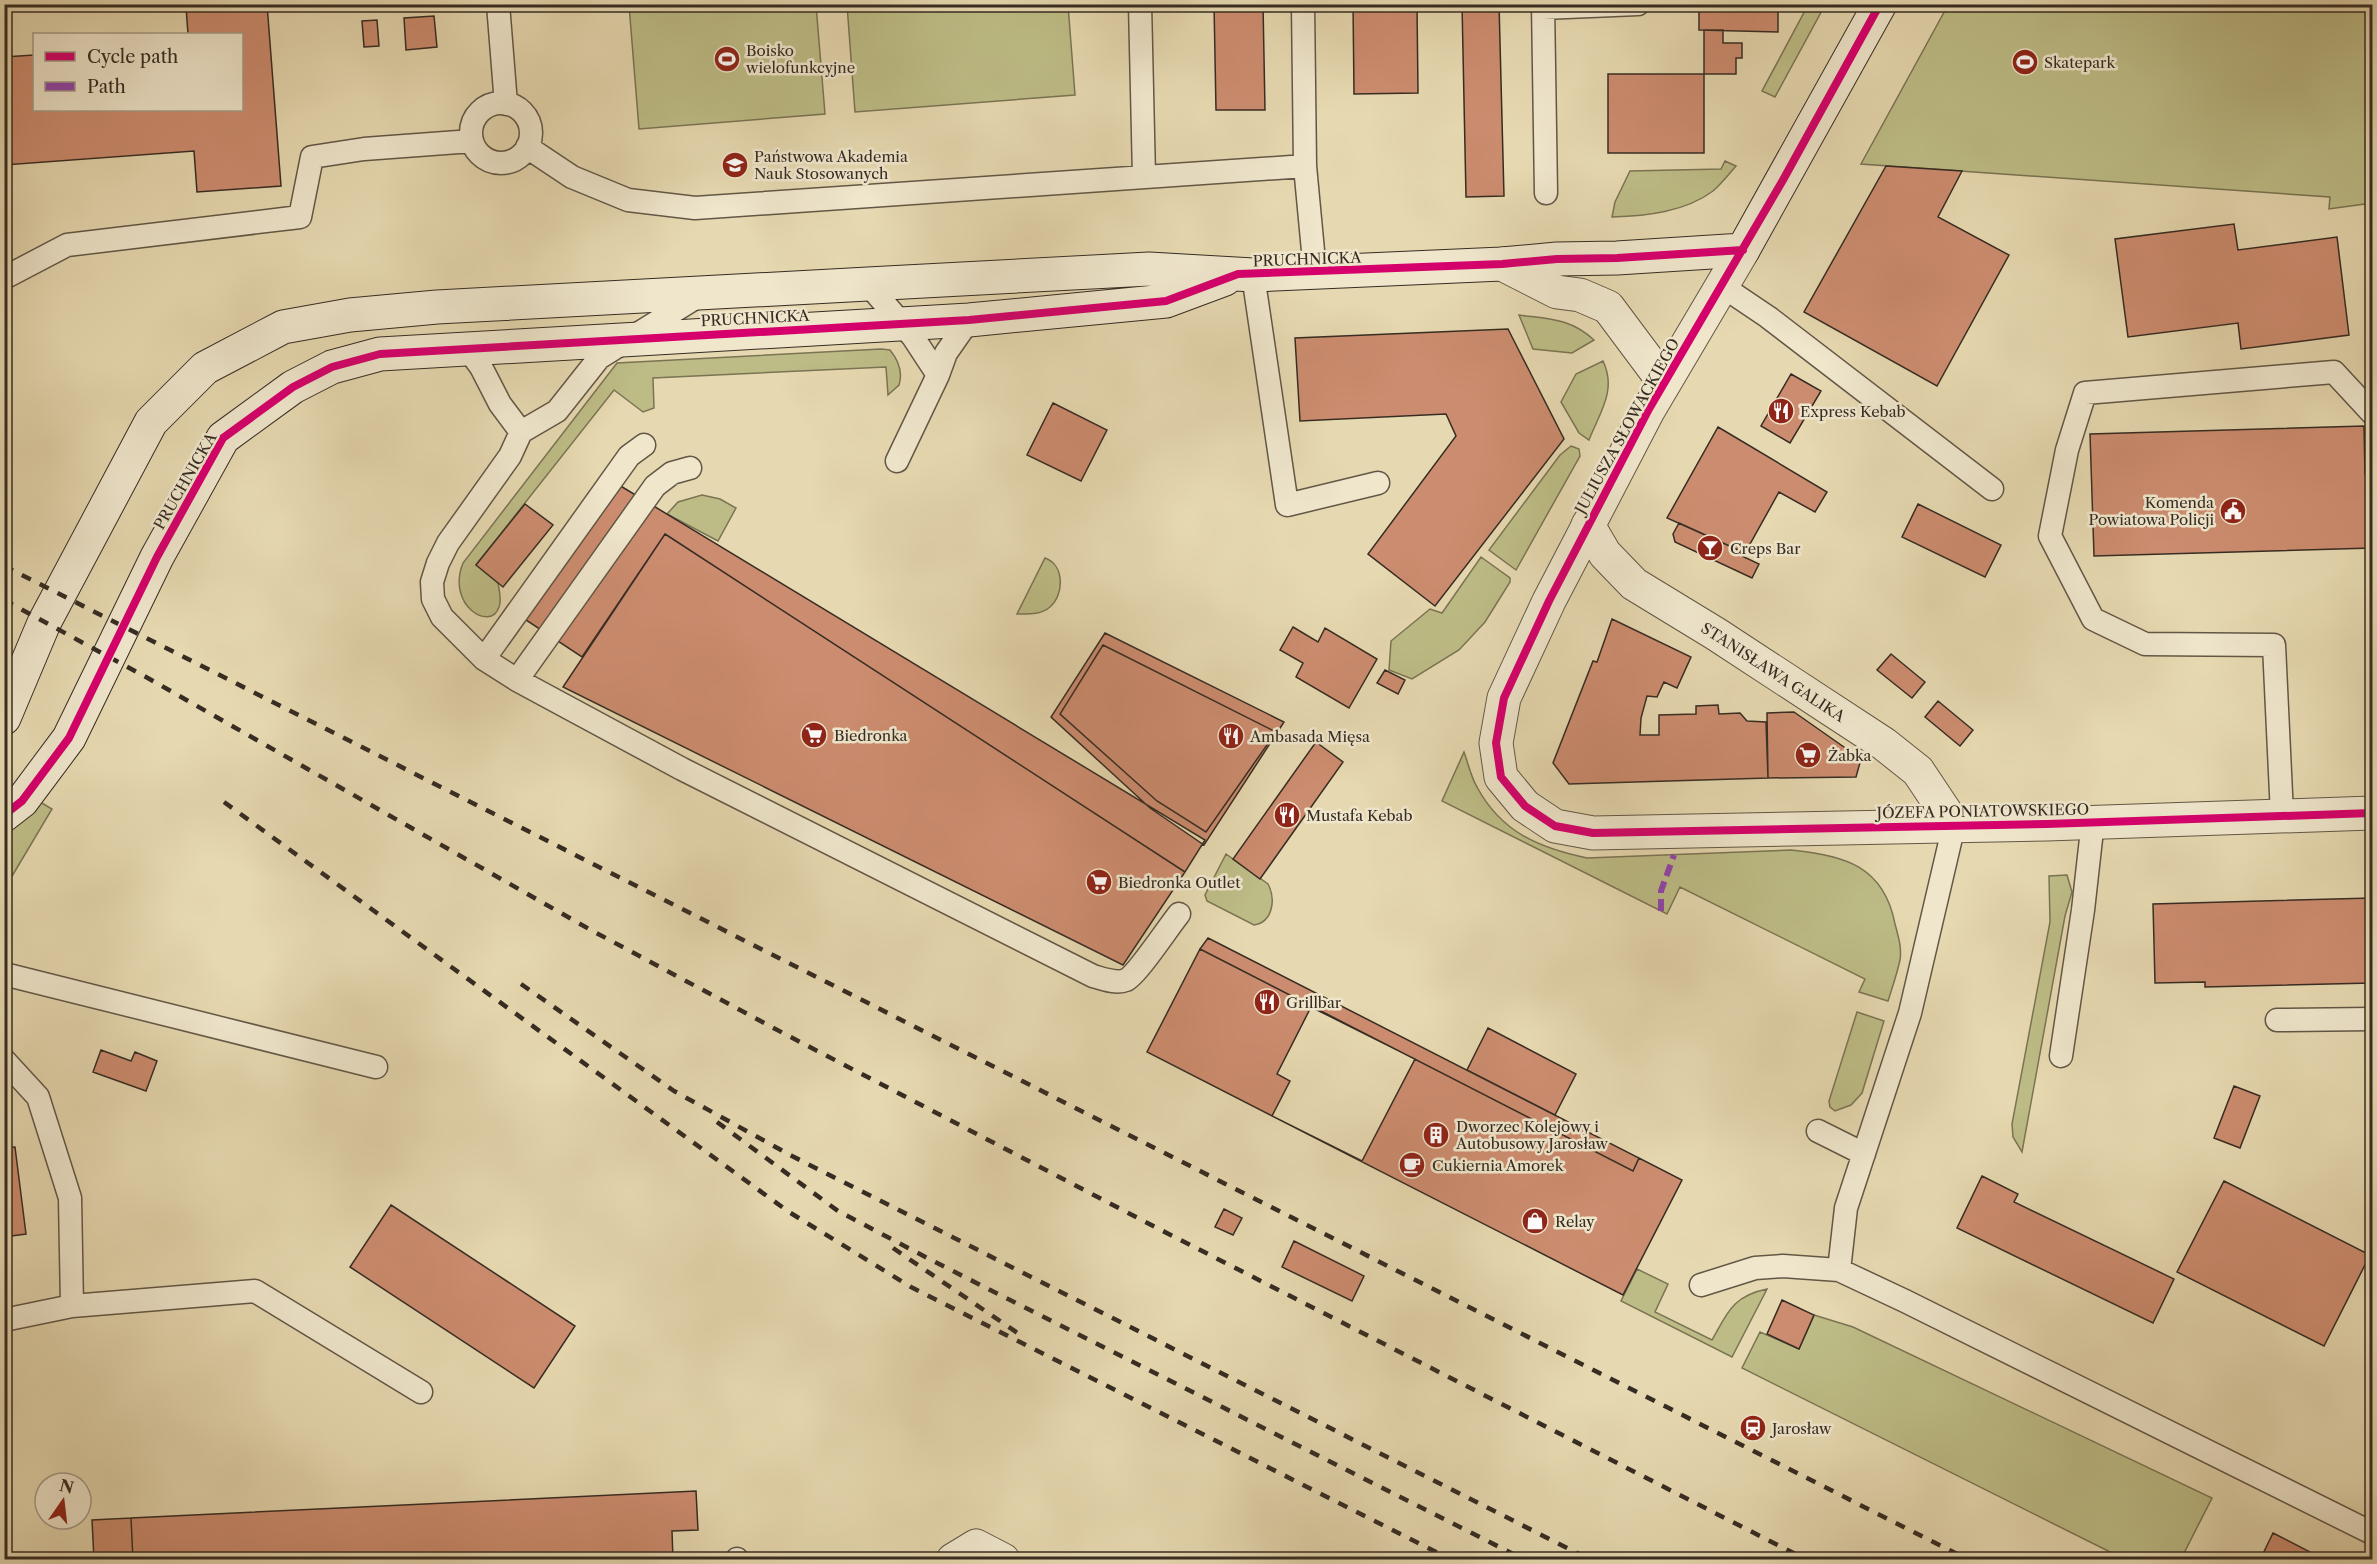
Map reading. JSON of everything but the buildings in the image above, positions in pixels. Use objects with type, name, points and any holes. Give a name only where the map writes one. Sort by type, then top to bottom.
[{"type":"main road","name":"JULIUSZA SŁOWACKIEGO","points":[[1593,833],[1555,826],[1525,806],[1501,777],[1496,743],[1504,698],[1588,525],[1664,382],[1743,250],[1880,4]]},
{"type":"main road","name":"PRUCHNICKA","points":[[4,718],[44,623],[151,422],[205,368],[283,327],[340,316],[438,307],[704,292],[1149,269],[1245,274],[1315,272],[1743,250]]},
{"type":"main road","name":"PRUCHNICKA","points":[[1502,264],[1557,292],[1580,295],[1608,307],[1664,382]]},
{"type":"main road","name":"PRUCHNICKA","points":[[4,815],[22,801],[69,738],[157,557],[223,438],[293,387],[332,367],[380,354],[969,320],[1166,301],[1245,274]]},
{"type":"main road","name":"STANISŁAWA GALIKA","points":[[1588,525],[1605,554],[1634,584],[1716,634],[1884,744],[1918,771],[1954,825]]},
{"type":"main road","name":"JÓZEFA PONIATOWSKIEGO","points":[[1593,833],[2373,813]]},
{"type":"main road","points":[[953,1560],[976,1546],[1003,1560]]},
{"type":"lane","points":[[498,4],[506,104]]},
{"type":"lane","points":[[1140,4],[1144,177]]},
{"type":"lane","points":[[1303,4],[1305,166],[1315,272]]},
{"type":"lane","points":[[1546,193],[1543,6],[1638,4]]},
{"type":"lane","points":[[506,104],[522,112],[530,128],[527,147],[515,159],[498,162],[481,156],[472,141],[473,122],[478,113],[486,107],[506,104]]},
{"type":"lane","points":[[4,278],[67,245],[300,217],[312,157],[364,149],[472,141]]},
{"type":"lane","points":[[527,147],[572,177],[627,200],[695,208],[1305,166]]},
{"type":"lane","points":[[1245,274],[1287,505],[1378,483]]},
{"type":"lane","points":[[868,284],[902,324],[938,375]]},
{"type":"lane","points":[[1722,285],[1768,317],[1992,489]]},
{"type":"lane","points":[[704,292],[599,358],[557,411],[521,432],[510,456],[448,543],[438,563],[432,582],[433,599],[442,617],[484,659],[517,680],[693,774],[1093,976],[1112,981],[1126,980],[1136,971],[1179,914]]},
{"type":"lane","points":[[897,462],[946,353],[969,320]]},
{"type":"lane","points":[[467,348],[481,367],[500,404],[521,432]]},
{"type":"lane","points":[[2282,815],[2274,645],[2145,644],[2093,619],[2050,536],[2067,450],[2085,393],[2334,372],[2373,413]]},
{"type":"lane","points":[[484,659],[629,456],[644,445]]},
{"type":"lane","points":[[517,680],[655,486],[672,473],[690,468]]},
{"type":"lane","points":[[2061,1056],[2083,910],[2093,821]]},
{"type":"lane","points":[[1839,1270],[1846,1208],[1910,1013],[1954,825]]},
{"type":"lane","points":[[4,974],[376,1067]]},
{"type":"lane","points":[[2277,1020],[2373,1019]]},
{"type":"lane","points":[[4,1060],[38,1097],[70,1198],[72,1306]]},
{"type":"lane","points":[[1818,1131],[1864,1154]]},
{"type":"lane","points":[[1701,1285],[1755,1268],[1783,1266],[1839,1270],[2373,1533]]},
{"type":"lane","points":[[4,1320],[72,1306],[255,1291],[422,1392]]},
{"type":"shaded area","name":"Boisko wielofunkcyjne","points":[[629,5],[816,5],[825,114],[639,129]]},
{"type":"shaded area","points":[[847,5],[1068,5],[1075,95],[855,112]]},
{"type":"shaded area","points":[[1808,5],[1825,5],[1775,97],[1762,91]]},
{"type":"shaded area","points":[[1948,5],[2372,5],[2372,203],[2329,209],[2330,197],[1861,164]]},
{"type":"shaded area","points":[[1725,161],[1736,166],[1713,191],[1690,204],[1665,212],[1612,217],[1615,202],[1630,171],[1721,169]]},
{"type":"shaded area","points":[[1519,315],[1568,323],[1594,340],[1572,353],[1533,349]]},
{"type":"shaded area","points":[[890,350],[898,362],[900,371],[899,385],[888,395],[886,367],[653,378],[654,408],[643,412],[614,390],[476,565],[498,583],[499,607],[494,614],[488,617],[472,611],[465,602],[460,592],[459,578],[463,563],[617,363]]},
{"type":"shaded area","points":[[1603,361],[1607,372],[1608,391],[1589,440],[1579,433],[1561,402],[1576,374]]},
{"type":"shaded area","points":[[1571,446],[1579,449],[1580,456],[1516,570],[1489,550],[1560,455]]},
{"type":"shaded area","points":[[702,495],[720,499],[736,508],[718,541],[667,514],[678,502]]},
{"type":"shaded area","points":[[1481,557],[1510,578],[1510,582],[1485,622],[1459,650],[1412,679],[1389,670],[1391,641],[1430,609],[1442,613]]},
{"type":"shaded area","points":[[1045,558],[1052,562],[1059,573],[1060,588],[1055,602],[1043,611],[1034,614],[1017,614]]},
{"type":"shaded area","points":[[1464,752],[1475,783],[1498,816],[1523,836],[1569,854],[1587,858],[1791,850],[1844,860],[1859,867],[1882,889],[1890,904],[1898,937],[1900,960],[1888,1001],[1859,992],[1865,979],[1680,887],[1667,914],[1442,801]]},
{"type":"shaded area","points":[[35,799],[52,809],[5,888],[5,838]]},
{"type":"shaded area","points":[[1226,854],[1268,884],[1272,896],[1271,909],[1269,915],[1260,923],[1254,925],[1207,901],[1205,895]]},
{"type":"shaded area","points":[[2067,875],[2072,892],[2065,916],[2022,1152],[2013,1137],[2012,1124],[2050,922],[2049,876]]},
{"type":"shaded area","points":[[1857,1012],[1884,1021],[1862,1093],[1851,1105],[1835,1111],[1830,1107],[1829,1101]]},
{"type":"shaded area","points":[[1637,1269],[1668,1284],[1655,1312],[1712,1340],[1727,1314],[1738,1301],[1755,1292],[1767,1289],[1732,1357],[1621,1301]]},
{"type":"shaded area","points":[[1814,1315],[1853,1327],[2212,1498],[2181,1559],[2124,1559],[1742,1368],[1760,1332],[1799,1349]]},
{"type":"railway","points":[[4,566],[1969,1560]]},
{"type":"railway","points":[[4,600],[146,677],[589,929],[783,1033],[1159,1229],[1807,1560]]},
{"type":"railway","points":[[224,802],[789,1212],[911,1287],[1452,1560]]},
{"type":"railway","points":[[521,984],[674,1091],[792,1156],[1591,1560]]},
{"type":"railway","points":[[717,1122],[838,1211],[1525,1560]]},
{"type":"railway","points":[[893,1248],[1022,1336]]},
{"type":"marked path","points":[[1661,911],[1661,891],[1674,855]]},
{"type":"cycle path","points":[[1880,4],[1783,180],[1649,409],[1549,601],[1504,698],[1496,743],[1501,777],[1525,806],[1555,826],[1593,833],[2047,824],[2372,813]]},
{"type":"cycle path","points":[[4,815],[22,801],[69,738],[157,557],[223,438],[293,387],[332,367],[380,354],[969,320],[1166,301],[1238,274],[1502,264],[1557,259],[1617,258],[1743,250]]},
{"type":"place","name":"Boisko wielofunkcyjne","points":[[727,59]]},
{"type":"place","name":"Skatepark","points":[[2025,62]]},
{"type":"place","name":"Państwowa Akademia Nauk Stosowanych","points":[[735,165]]},
{"type":"place","name":"Express Kebab","points":[[1781,411]]},
{"type":"place","name":"Komenda Powiatowa Policji","points":[[2233,511]]},
{"type":"place","name":"Creps Bar","points":[[1710,548]]},
{"type":"place","name":"Biedronka","points":[[814,735]]},
{"type":"place","name":"Ambasada Mięsa","points":[[1231,736]]},
{"type":"place","name":"Żabka","points":[[1808,755]]},
{"type":"place","name":"Mustafa Kebab","points":[[1287,815]]},
{"type":"place","name":"Biedronka Outlet","points":[[1099,882]]},
{"type":"place","name":"Grillbar","points":[[1267,1002]]},
{"type":"place","name":"Dworzec Kolejowy i Autobusowy Jarosław","points":[[1436,1135]]},
{"type":"place","name":"Cukiernia Amorek","points":[[1412,1165]]},
{"type":"place","name":"Relay","points":[[1535,1221]]},
{"type":"place","name":"Jarosław","points":[[1753,1428]]}]
